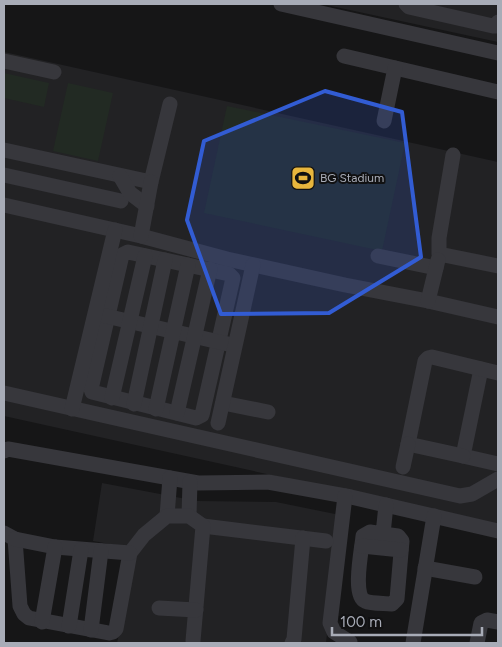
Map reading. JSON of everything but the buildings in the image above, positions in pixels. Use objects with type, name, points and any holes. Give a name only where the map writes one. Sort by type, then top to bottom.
[{"type":"street","points":[[280,4],[498,53]]},
{"type":"street","points":[[406,4],[409,7],[444,9],[493,26],[496,26],[498,22]]},
{"type":"street","points":[[344,56],[498,92]]},
{"type":"street","points":[[4,61],[54,72]]},
{"type":"street","points":[[384,121],[395,68]]},
{"type":"street","points":[[141,236],[151,182],[170,104]]},
{"type":"street","points":[[4,150],[151,182]]},
{"type":"street","points":[[428,301],[438,261],[439,238],[453,155]]},
{"type":"street","points":[[103,197],[114,174]]},
{"type":"street","points":[[114,174],[130,193],[147,206]]},
{"type":"street","points":[[4,175],[121,200]]},
{"type":"street","points":[[4,205],[141,236],[253,265],[498,317]]},
{"type":"street","points":[[72,409],[89,369],[114,262],[115,230]]},
{"type":"street","points":[[89,369],[92,392],[196,418],[202,414],[233,278],[229,274],[210,269],[128,252],[124,253],[114,262]]},
{"type":"street","points":[[112,398],[145,256]]},
{"type":"street","points":[[378,256],[498,266]]},
{"type":"street","points":[[134,404],[165,260]]},
{"type":"street","points":[[156,409],[188,265]]},
{"type":"street","points":[[218,423],[253,265]]},
{"type":"street","points":[[177,414],[210,269]]},
{"type":"street","points":[[101,314],[235,346]]},
{"type":"street","points":[[403,467],[425,361],[428,358],[432,357],[498,373]]},
{"type":"street","points":[[463,456],[481,369]]},
{"type":"street","points":[[4,393],[460,496],[472,494],[498,479]]},
{"type":"street","points":[[222,403],[268,412]]},
{"type":"street","points":[[408,444],[498,464]]},
{"type":"street","points":[[4,451],[8,449],[198,483],[268,482],[386,505],[498,540]]},
{"type":"street","points":[[167,516],[170,478]]},
{"type":"street","points":[[190,482],[190,516]]},
{"type":"street","points":[[345,496],[330,623],[334,632],[350,642]]},
{"type":"street","points":[[383,534],[386,505]]},
{"type":"street","points":[[130,553],[55,547],[9,536],[20,606],[24,614],[29,618],[42,622],[109,633],[113,632],[116,629],[130,553],[144,535],[167,516],[190,516],[203,526],[326,541]]},
{"type":"street","points":[[433,521],[498,531]]},
{"type":"street","points":[[413,643],[433,521]]},
{"type":"street","points":[[193,641],[203,526]]},
{"type":"street","points":[[370,532],[383,534],[401,538],[397,599],[392,604],[364,601],[358,593],[363,536],[370,532]]},
{"type":"street","points":[[292,643],[294,639],[304,538]]},
{"type":"street","points":[[362,546],[401,550]]},
{"type":"street","points":[[42,622],[55,547]]},
{"type":"street","points":[[68,626],[81,550]]},
{"type":"street","points":[[91,630],[101,551]]},
{"type":"street","points":[[425,568],[475,577]]},
{"type":"street","points":[[159,608],[196,610]]},
{"type":"street","points":[[477,643],[481,623],[487,620],[498,622]]},
{"type":"highlighted area","points":[[325,91],[402,112],[421,257],[329,313],[221,314],[187,220],[204,141]]},
{"type":"shaded area","points":[[322,4],[498,4],[498,42]]},
{"type":"shaded area","points":[[4,52],[498,162],[498,525],[4,416]]},
{"type":"shaded area","points":[[4,73],[49,83],[44,107],[4,98]]},
{"type":"shaded area","points":[[68,83],[113,93],[98,161],[53,151]]},
{"type":"shaded area","points":[[227,106],[405,143],[382,251],[204,213]]},
{"type":"shaded area","points":[[102,483],[197,501],[276,502],[340,515],[326,643],[117,643],[138,549],[93,541]]},
{"type":"place","name":"BG Stadium","points":[[303,178]]}]
